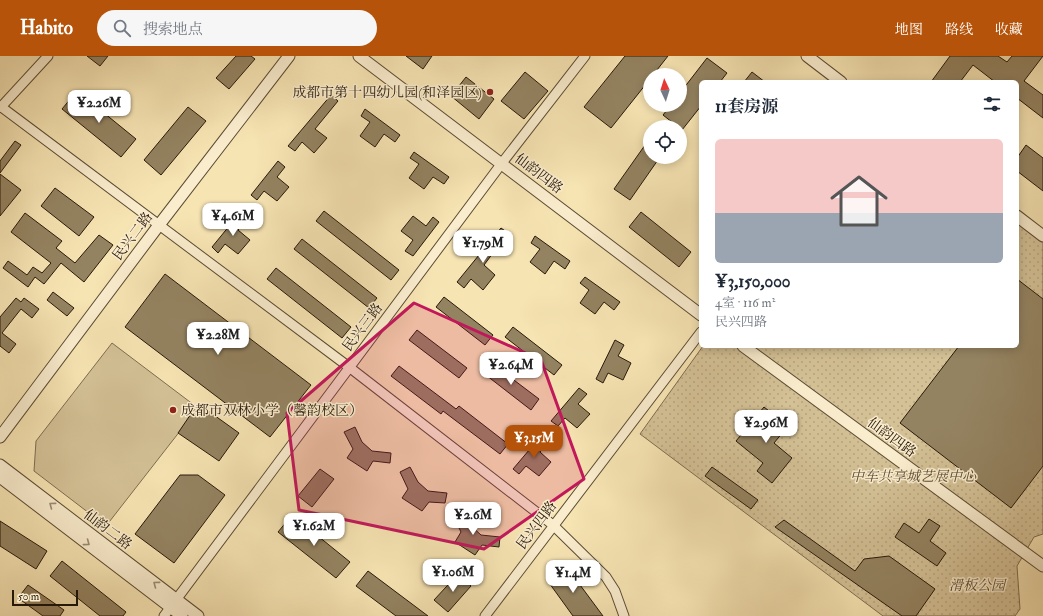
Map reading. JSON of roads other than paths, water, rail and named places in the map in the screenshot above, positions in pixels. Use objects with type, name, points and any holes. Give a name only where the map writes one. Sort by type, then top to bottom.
[{"type":"street","points":[[48,56],[1,107],[349,367],[553,525],[606,577],[615,592],[624,616]]},
{"type":"street","name":"民兴二路","points":[[0,436],[289,56]]},
{"type":"street","name":"仙韵四路","points":[[359,56],[699,313]]},
{"type":"street","name":"民兴三路","points":[[170,608],[502,163],[585,56]]},
{"type":"street","points":[[807,56],[838,80]]},
{"type":"street","points":[[1019,218],[1043,236]]},
{"type":"street","name":"民兴四路","points":[[485,616],[699,335]]},
{"type":"street","name":"仙韵四路","points":[[746,348],[1043,566]]},
{"type":"street","name":"仙韵二路","points":[[0,465],[170,608],[198,616]]},
{"type":"street","name":"仙韵二路","points":[[0,477],[182,616]]},
{"type":"place","name":"成都市第十四幼儿园(和泽园区)","points":[[490,92]]},
{"type":"place","name":"成都市双林小学（馨韵校区）","points":[[173,410]]},
{"type":"park label","name":"中车共享城艺展中心","points":[[913,476]]},
{"type":"park label","name":"滑板公园","points":[[977,585]]}]
